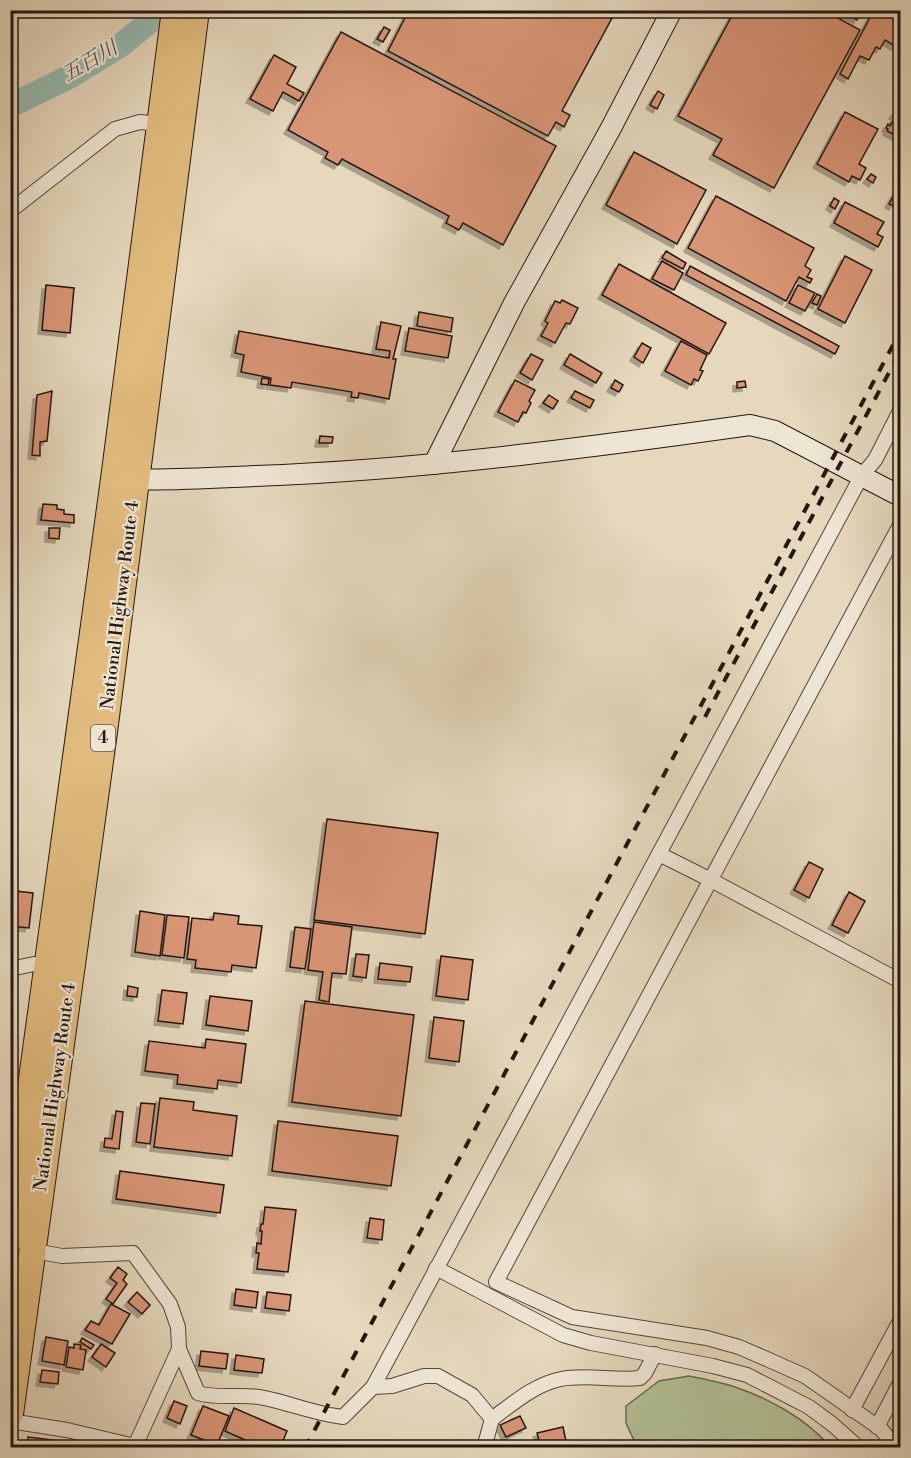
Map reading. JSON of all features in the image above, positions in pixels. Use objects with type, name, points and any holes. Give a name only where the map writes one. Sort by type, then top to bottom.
[{"type":"highway","name":"National Highway Route 4","points":[[17,1245],[75,946],[160,124],[175,10]]},
{"type":"highway","name":"National Highway Route 4","points":[[10,1414],[17,1245],[49,966],[196,10]]},
{"type":"street","points":[[434,464],[514,303],[611,128],[672,10]]},
{"type":"street","points":[[10,211],[115,129],[140,122],[160,124]]},
{"type":"street","points":[[178,1349],[198,1393],[206,1396],[240,1394],[343,1417],[374,1387],[862,475],[875,460],[900,411]]},
{"type":"street","points":[[125,479],[313,474],[493,459],[750,425],[775,431],[900,496]]},
{"type":"street","points":[[489,1296],[900,525]]},
{"type":"street","points":[[658,854],[900,981]]},
{"type":"street","points":[[10,969],[34,964],[49,966]]},
{"type":"street","points":[[10,1421],[67,1430],[135,1446],[178,1349],[178,1327],[171,1304],[133,1253],[62,1256],[17,1245]]},
{"type":"street","points":[[436,1268],[563,1335],[591,1343],[713,1366],[747,1376],[809,1407],[859,1448]]},
{"type":"street","points":[[496,1282],[572,1317],[707,1338],[739,1347],[805,1376],[895,1441]]},
{"type":"street","points":[[852,1410],[900,1321]]},
{"type":"street","points":[[484,1448],[492,1419],[528,1393],[561,1379],[640,1378],[655,1354]]},
{"type":"street","points":[[374,1387],[399,1384],[424,1376],[438,1376],[472,1395],[492,1419]]},
{"type":"street","points":[[877,1427],[899,1388]]},
{"type":"green space","points":[[689,1376],[730,1385],[774,1404],[799,1419],[830,1447],[637,1447],[626,1423],[626,1406],[659,1381]]},
{"type":"building","points":[[409,10],[597,10],[612,18],[562,111],[570,115],[564,127],[556,122],[548,136],[388,51]]},
{"type":"building","points":[[735,10],[823,10],[860,30],[774,188],[713,155],[722,139],[678,116]]},
{"type":"building","points":[[839,10],[857,10],[861,12],[857,20]]},
{"type":"building","points":[[874,10],[900,10],[900,49],[885,40],[880,49],[876,47],[869,60],[860,56],[848,79],[840,74]]},
{"type":"building","points":[[384,27],[390,30],[383,42],[377,39]]},
{"type":"building","points":[[341,32],[556,146],[503,245],[463,223],[459,230],[446,223],[449,216],[342,159],[338,165],[325,158],[328,152],[288,130]]},
{"type":"building","points":[[274,55],[296,67],[287,84],[304,93],[299,101],[283,92],[273,111],[250,99]]},
{"type":"building","points":[[658,91],[664,95],[657,109],[650,105]]},
{"type":"building","points":[[900,107],[900,138],[887,131],[886,128],[888,124],[890,126],[896,116],[893,115],[895,111],[898,113]]},
{"type":"building","points":[[845,112],[878,129],[859,164],[866,168],[860,180],[852,176],[849,182],[817,164]]},
{"type":"building","points":[[634,152],[706,190],[677,244],[606,205]]},
{"type":"building","points":[[871,174],[876,177],[873,183],[867,179]]},
{"type":"building","points":[[900,184],[900,193],[893,206],[889,204]]},
{"type":"building","points":[[716,196],[814,248],[805,266],[811,270],[807,277],[812,279],[810,283],[799,277],[786,301],[688,248]]},
{"type":"building","points":[[834,198],[839,201],[835,209],[830,206]]},
{"type":"building","points":[[845,202],[884,222],[877,234],[883,237],[878,247],[834,223]]},
{"type":"building","points":[[666,251],[686,263],[683,269],[662,258]]},
{"type":"building","points":[[845,256],[872,270],[845,323],[818,309]]},
{"type":"building","points":[[662,261],[683,273],[674,290],[652,279]]},
{"type":"building","points":[[619,264],[726,323],[709,354],[602,295]]},
{"type":"building","points":[[690,266],[839,346],[835,354],[686,275]]},
{"type":"building","points":[[46,285],[74,288],[70,333],[42,330]]},
{"type":"building","points":[[798,285],[815,293],[805,311],[789,303]]},
{"type":"building","points":[[817,294],[821,296],[817,305],[812,303]]},
{"type":"building","points":[[562,300],[578,308],[570,324],[566,323],[555,343],[541,336],[548,323],[545,321],[555,301],[560,303]]},
{"type":"building","points":[[419,312],[453,318],[451,332],[417,326]]},
{"type":"building","points":[[381,322],[401,326],[393,359],[396,359],[389,399],[359,393],[358,398],[351,397],[352,392],[292,382],[291,388],[270,385],[271,378],[241,372],[244,355],[235,353],[239,331],[389,358],[390,351],[376,349]]},
{"type":"building","points":[[409,328],[452,336],[448,358],[405,351]]},
{"type":"building","points":[[681,341],[707,355],[698,381],[694,379],[691,385],[665,371]]},
{"type":"building","points":[[642,343],[651,348],[643,363],[634,357]]},
{"type":"building","points":[[531,354],[543,360],[532,380],[520,373]]},
{"type":"building","points":[[570,354],[602,373],[596,383],[564,365]]},
{"type":"building","points":[[262,378],[269,379],[268,385],[261,384]]},
{"type":"building","points":[[515,380],[535,390],[526,413],[523,412],[518,422],[498,412]]},
{"type":"building","points":[[615,380],[623,385],[619,392],[611,388]]},
{"type":"building","points":[[745,381],[746,387],[737,388],[737,382]]},
{"type":"building","points":[[52,391],[47,441],[40,442],[40,456],[32,455],[37,395]]},
{"type":"building","points":[[575,391],[594,400],[590,408],[571,398]]},
{"type":"building","points":[[549,395],[558,401],[553,409],[543,403]]},
{"type":"building","points":[[320,436],[333,437],[332,443],[319,443]]},
{"type":"building","points":[[43,504],[57,505],[57,509],[64,510],[64,514],[74,515],[74,523],[41,520]]},
{"type":"building","points":[[49,528],[60,528],[59,539],[49,538]]},
{"type":"building","points":[[327,819],[438,833],[425,934],[314,920]]},
{"type":"building","points":[[809,862],[823,869],[809,898],[794,890]]},
{"type":"building","points":[[15,891],[33,893],[29,928],[11,926]]},
{"type":"building","points":[[849,892],[865,901],[848,933],[832,925]]},
{"type":"building","points":[[140,911],[165,915],[160,956],[135,952]]},
{"type":"building","points":[[214,913],[239,916],[238,924],[262,926],[256,968],[232,965],[231,972],[195,968],[196,960],[187,959],[192,918],[213,920]]},
{"type":"building","points":[[167,915],[189,917],[184,958],[162,955]]},
{"type":"building","points":[[314,922],[352,927],[346,974],[332,973],[329,1002],[319,1000],[323,972],[308,970]]},
{"type":"building","points":[[295,927],[311,929],[305,969],[290,967]]},
{"type":"building","points":[[356,954],[369,955],[366,978],[353,976]]},
{"type":"building","points":[[441,956],[473,960],[468,1000],[436,996]]},
{"type":"building","points":[[380,963],[412,967],[410,982],[378,979]]},
{"type":"building","points":[[128,986],[138,988],[137,997],[127,996]]},
{"type":"building","points":[[162,990],[187,993],[183,1024],[158,1021]]},
{"type":"building","points":[[210,996],[252,1001],[248,1031],[206,1025]]},
{"type":"building","points":[[305,1001],[414,1015],[401,1116],[292,1102]]},
{"type":"building","points":[[434,1017],[464,1021],[459,1062],[429,1058]]},
{"type":"building","points":[[206,1039],[246,1044],[241,1083],[218,1080],[217,1089],[177,1084],[178,1075],[145,1071],[149,1041],[205,1048]]},
{"type":"building","points":[[160,1098],[194,1102],[193,1110],[237,1116],[232,1156],[154,1147]]},
{"type":"building","points":[[141,1103],[155,1104],[150,1144],[136,1142]]},
{"type":"building","points":[[116,1111],[123,1112],[119,1149],[104,1147],[105,1138],[112,1139]]},
{"type":"building","points":[[278,1121],[398,1136],[391,1186],[272,1171]]},
{"type":"building","points":[[120,1171],[224,1185],[220,1213],[116,1199]]},
{"type":"building","points":[[265,1207],[296,1210],[288,1272],[257,1269],[259,1253],[256,1253],[257,1243],[261,1244],[262,1231],[260,1231]]},
{"type":"building","points":[[370,1218],[384,1220],[382,1240],[367,1238]]},
{"type":"building","points":[[118,1267],[127,1274],[123,1280],[127,1284],[113,1304],[106,1299],[117,1283],[110,1278]]},
{"type":"building","points":[[236,1289],[258,1292],[256,1308],[234,1305]]},
{"type":"building","points":[[137,1292],[150,1305],[142,1314],[128,1302]]},
{"type":"building","points":[[267,1292],[291,1295],[289,1311],[265,1308]]},
{"type":"building","points":[[111,1304],[130,1314],[112,1344],[85,1330],[91,1321],[99,1325]]},
{"type":"building","points":[[46,1337],[68,1341],[64,1365],[42,1361]]},
{"type":"building","points":[[82,1338],[94,1345],[91,1349],[80,1342]]},
{"type":"building","points":[[74,1344],[81,1345],[80,1349],[86,1350],[83,1370],[66,1367],[69,1347],[74,1348]]},
{"type":"building","points":[[101,1344],[115,1353],[106,1367],[92,1357]]},
{"type":"building","points":[[201,1351],[228,1354],[226,1369],[199,1366]]},
{"type":"building","points":[[236,1355],[264,1359],[262,1373],[234,1370]]},
{"type":"building","points":[[42,1370],[59,1372],[58,1384],[40,1382]]},
{"type":"building","points":[[174,1401],[187,1406],[180,1424],[167,1418]]},
{"type":"building","points":[[203,1406],[229,1416],[217,1445],[191,1435]]},
{"type":"building","points":[[234,1408],[287,1431],[280,1448],[263,1448],[225,1431]]},
{"type":"building","points":[[520,1416],[526,1428],[506,1437],[500,1425]]},
{"type":"building","points":[[563,1427],[567,1446],[541,1448],[537,1433]]},
{"type":"building","points":[[28,1437],[69,1442],[68,1448],[27,1448]]},
{"type":"building","points":[[537,1440],[539,1448],[522,1448],[521,1444]]},
{"type":"building","points":[[74,1443],[92,1448],[73,1448]]},
{"type":"waterway","name":"五百川","points":[[10,106],[71,76],[121,45],[164,10]]},
{"type":"railway","points":[[305,1448],[900,332]]},
{"type":"railway","points":[[705,717],[900,352]]}]
